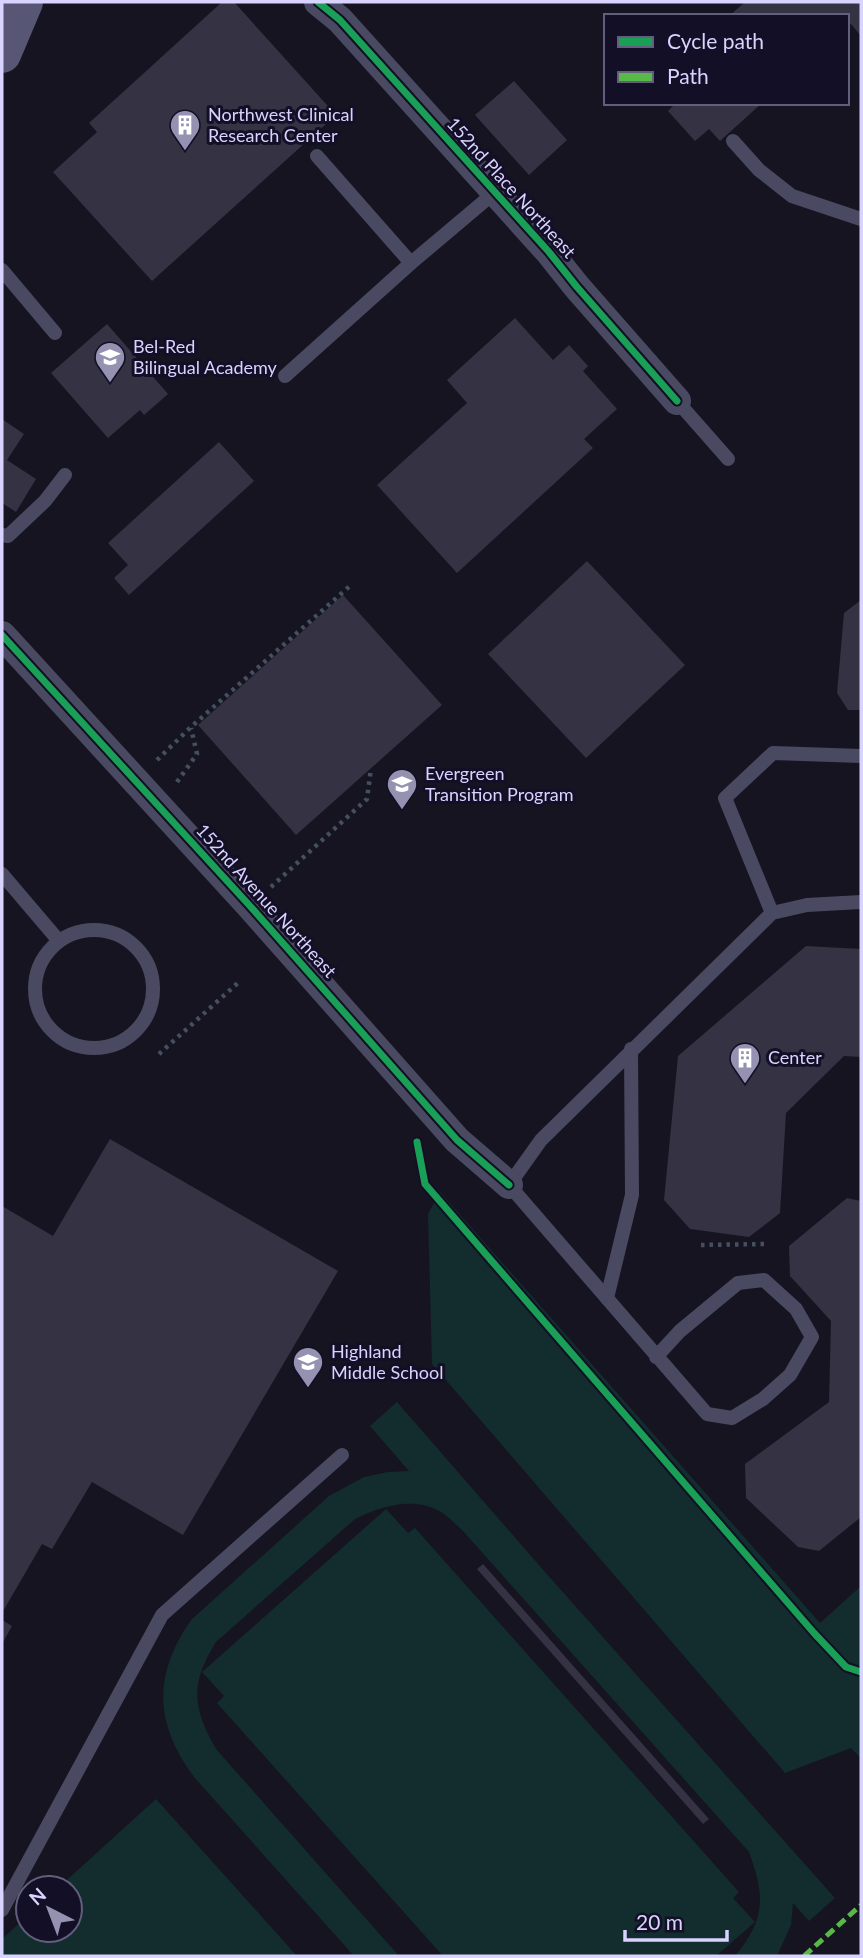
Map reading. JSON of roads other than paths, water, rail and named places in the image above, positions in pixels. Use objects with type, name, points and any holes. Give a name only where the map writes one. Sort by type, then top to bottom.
[{"type":"main road","points":[[2,54],[24,2]]},
{"type":"street","name":"152nd Place Northeast","points":[[324,4],[550,252],[577,287],[677,401]]},
{"type":"street","name":"152nd Avenue Northeast","points":[[2,635],[258,915],[457,1140],[509,1185]]},
{"type":"lane","points":[[733,141],[759,170],[792,196],[861,219]]},
{"type":"lane","points":[[317,156],[411,262]]},
{"type":"lane","points":[[285,376],[411,262],[494,193]]},
{"type":"lane","points":[[2,270],[55,333]]},
{"type":"lane","points":[[677,401],[728,459]]},
{"type":"lane","points":[[2,535],[9,536],[45,501],[65,475]]},
{"type":"lane","points":[[772,913],[725,799],[773,753],[861,756]]},
{"type":"lane","points":[[2,874],[59,941]]},
{"type":"lane","points":[[656,1357],[680,1331],[738,1283],[764,1280],[796,1309],[812,1337],[790,1375],[763,1399],[732,1418],[707,1414],[656,1357],[509,1185],[541,1140],[772,913],[807,905],[861,902]]},
{"type":"lane","points":[[97,929],[116,933],[133,944],[146,958],[153,977],[153,997],[148,1016],[136,1032],[120,1043],[100,1049],[81,1048],[63,1041],[48,1028],[38,1011],[34,992],[36,972],[45,955],[59,941],[77,932],[97,929]]},
{"type":"lane","points":[[607,1298],[632,1195],[632,1049]]},
{"type":"lane","points":[[2,1910],[162,1615],[342,1455]]},
{"type":"place","name":"Northwest Clinical Research Center","points":[[185,152]]},
{"type":"place","name":"Bel-Red Bilingual Academy","points":[[110,384]]},
{"type":"place","name":"Evergreen Transition Program","points":[[402,811]]},
{"type":"place","name":"Center","points":[[745,1085]]},
{"type":"place","name":"Highland Middle School","points":[[308,1389]]}]
